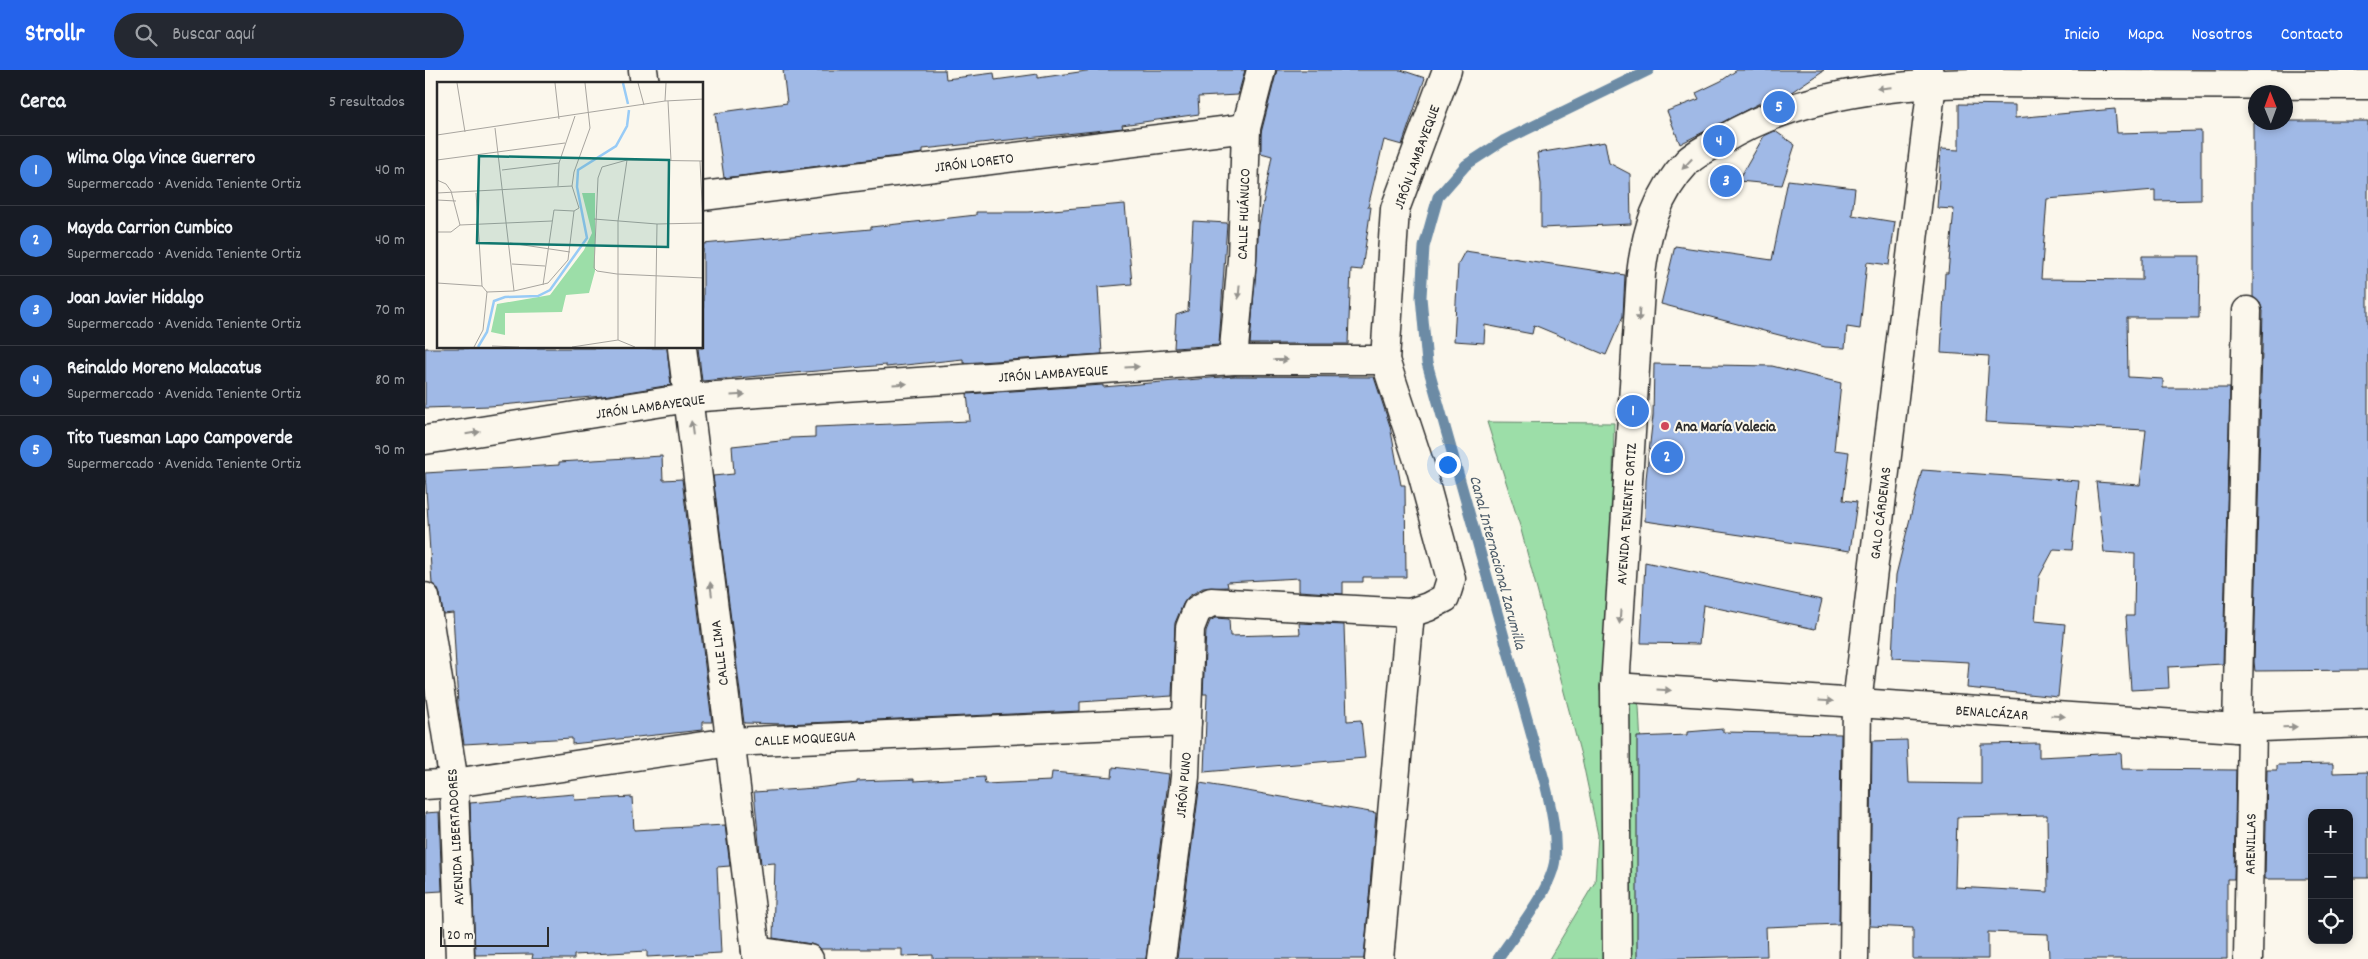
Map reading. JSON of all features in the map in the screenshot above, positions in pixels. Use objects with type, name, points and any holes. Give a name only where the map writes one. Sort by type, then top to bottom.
[{"type":"street","name":"CALLE HUÁNUCO","points":[[1233,360],[1242,259],[1246,128],[1261,70]]},
{"type":"street","name":"JIRÓN LAMBAYEQUE","points":[[425,440],[688,398],[1233,360],[1385,360],[1395,209],[1447,70]]},
{"type":"street","name":"AVENIDA TENIENTE ORTIZ","points":[[1617,959],[1615,686],[1641,274],[1645,239],[1661,198],[1688,161],[1739,129],[1787,107],[1930,77],[2368,85]]},
{"type":"street","name":"GALO CÁRDENAS","points":[[1854,959],[1857,703],[1930,77]]},
{"type":"street","name":"JIRÓN LORETO","points":[[704,196],[1246,128]]},
{"type":"street","name":"ARENILLAS","points":[[2247,311],[2244,728],[2248,959]]},
{"type":"street","name":"CALLE LIMA","points":[[682,349],[756,955]]},
{"type":"street","points":[[1379,959],[1410,612],[1428,607],[1445,598],[1451,579],[1421,469],[1385,360]]},
{"type":"street","name":"AVENIDA LIBERTADORES","points":[[425,597],[455,783],[460,959]]},
{"type":"street","name":"JIRÓN PUNO","points":[[1161,959],[1185,777],[1190,628],[1197,610],[1211,602],[1410,612]]},
{"type":"street","name":"BENALCÁZAR","points":[[1615,686],[2244,728],[2368,724]]},
{"type":"street","name":"CALLE MOQUEGUA","points":[[425,785],[455,783],[730,742],[1187,722]]},
{"type":"street","points":[[756,955],[809,959]]},
{"type":"green space","points":[[1487,422],[1614,423],[1610,629],[1639,706],[1647,872],[1638,959],[1549,959],[1595,882],[1598,835],[1583,763],[1520,526]]},
{"type":"building","points":[[783,70],[945,70],[946,79],[994,73],[995,80],[1038,74],[1038,78],[1093,70],[1245,70],[1238,95],[1198,97],[1199,114],[1122,125],[1123,128],[923,149],[923,153],[724,178],[715,113],[787,103]]},
{"type":"building","points":[[1277,70],[1401,70],[1425,78],[1402,145],[1384,140],[1368,207],[1371,207],[1362,270],[1351,269],[1348,344],[1250,344],[1259,225],[1272,156],[1261,153],[1261,133]]},
{"type":"building","points":[[1737,70],[1824,70],[1790,93],[1760,103],[1680,144],[1667,111],[1699,99],[1696,93],[1721,81]]},
{"type":"building","points":[[1959,104],[2015,105],[2015,118],[2115,109],[2117,133],[2201,131],[2201,200],[2155,201],[2155,190],[2047,199],[2041,279],[2142,280],[2142,256],[2200,256],[2199,318],[2127,318],[2128,377],[2163,379],[2163,388],[2230,388],[2223,664],[2168,667],[2169,688],[2131,690],[2126,616],[2134,616],[2135,554],[2104,552],[2096,482],[2140,485],[2146,430],[1985,422],[1989,356],[1941,353],[1945,273],[1948,273],[1954,209],[1937,208],[1941,149],[1959,150]]},
{"type":"building","points":[[2293,121],[2368,121],[2368,670],[2255,671],[2263,311],[2260,303],[2253,297],[2253,130],[2293,130]]},
{"type":"building","points":[[1775,131],[1795,145],[1782,185],[1738,181],[1764,136]]},
{"type":"building","points":[[1605,142],[1609,163],[1630,174],[1631,224],[1541,228],[1541,184],[1537,153]]},
{"type":"building","points":[[1788,180],[1855,188],[1852,215],[1895,222],[1889,265],[1867,262],[1860,329],[1847,327],[1845,348],[1825,347],[1661,304],[1675,246],[1772,260]]},
{"type":"building","points":[[1125,204],[1132,284],[1098,287],[1102,354],[963,363],[963,359],[886,367],[886,365],[702,381],[698,349],[704,349],[704,244],[871,229],[871,227],[976,215],[976,212],[1028,212]]},
{"type":"building","points":[[1193,221],[1227,223],[1219,345],[1174,348],[1176,315],[1188,311]]},
{"type":"building","points":[[1465,251],[1625,275],[1623,316],[1606,355],[1534,325],[1532,334],[1485,325],[1484,343],[1454,341],[1458,264]]},
{"type":"building","points":[[425,348],[667,349],[671,385],[603,396],[490,406],[425,408]]},
{"type":"building","points":[[1654,364],[1772,366],[1841,383],[1834,450],[1849,452],[1843,500],[1857,502],[1850,551],[1645,521],[1646,479],[1653,416]]},
{"type":"building","points":[[1234,376],[1374,377],[1390,426],[1401,485],[1405,485],[1406,577],[1363,577],[1363,582],[1343,582],[1343,594],[1299,591],[1299,578],[1227,582],[1228,587],[1203,588],[1189,596],[1183,604],[1175,623],[1172,696],[1080,702],[1080,711],[784,724],[744,723],[713,476],[734,474],[732,446],[790,440],[790,438],[815,437],[815,427],[970,421],[967,394],[1103,385],[1103,387]]},
{"type":"building","points":[[662,456],[663,480],[682,479],[712,722],[702,722],[702,730],[572,744],[572,738],[464,744],[458,705],[453,613],[443,614],[440,594],[432,584],[425,473],[559,465],[559,462]]},
{"type":"building","points":[[1922,470],[2079,481],[2072,550],[2054,549],[2039,577],[2035,621],[2065,624],[2058,697],[1967,688],[1969,662],[1892,658],[1896,575]]},
{"type":"building","points":[[1645,562],[1822,600],[1815,629],[1703,605],[1699,644],[1641,643]]},
{"type":"building","points":[[1215,618],[1229,619],[1230,636],[1300,634],[1299,623],[1344,625],[1347,721],[1361,720],[1365,758],[1204,772],[1207,694],[1203,694],[1206,631],[1210,621]]},
{"type":"building","points":[[1723,729],[1723,732],[1841,734],[1839,924],[1766,927],[1767,956],[1637,959],[1637,737],[1687,735],[1687,732]]},
{"type":"building","points":[[1907,740],[1909,783],[1981,784],[1981,744],[2039,743],[2039,757],[2121,753],[2122,769],[2236,770],[2234,879],[2227,879],[2227,959],[2049,959],[2048,934],[1988,932],[1988,959],[1913,959],[1913,928],[1870,926],[1872,741]],"holes":[[[2047,815],[2048,892],[1955,887],[1957,817]]]},
{"type":"building","points":[[2333,764],[2333,773],[2368,772],[2368,878],[2353,878],[2353,809],[2308,809],[2308,879],[2265,879],[2267,770],[2277,770],[2277,765]]},
{"type":"building","points":[[1113,767],[1169,774],[1146,959],[933,959],[933,955],[902,956],[902,949],[821,949],[811,944],[773,938],[775,863],[761,864],[754,792],[816,788],[857,783],[857,781],[914,779],[914,781],[984,777],[985,784],[1051,781],[1052,772],[1112,777]]},
{"type":"building","points":[[1200,783],[1376,813],[1364,959],[1177,959]]},
{"type":"building","points":[[574,794],[575,800],[632,797],[634,830],[725,825],[730,866],[717,867],[721,953],[647,957],[647,951],[574,955],[574,959],[532,959],[533,954],[475,955],[470,803]]},
{"type":"building","points":[[439,812],[442,891],[425,892],[425,813]]},
{"type":"waterway","name":"Canal Internacional Zarumilla","points":[[1498,959],[1532,910],[1547,884],[1555,859],[1554,830],[1545,783],[1427,363],[1421,297],[1424,247],[1438,197],[1466,165],[1503,141],[1649,70]]},
{"type":"place","name":"Tito Tuesman Lapo Campoverde","points":[[1779,107]]},
{"type":"place","name":"Reinaldo Moreno Malacatus","points":[[1719,141]]},
{"type":"place","name":"Joan Javier Hidalgo","points":[[1726,181]]},
{"type":"place","name":"Wilma Olga Vince Guerrero","points":[[1633,411]]},
{"type":"place","name":"Ana María Valecia","points":[[1665,426]]},
{"type":"place","name":"Mayda Carrion Cumbico","points":[[1667,457]]}]
